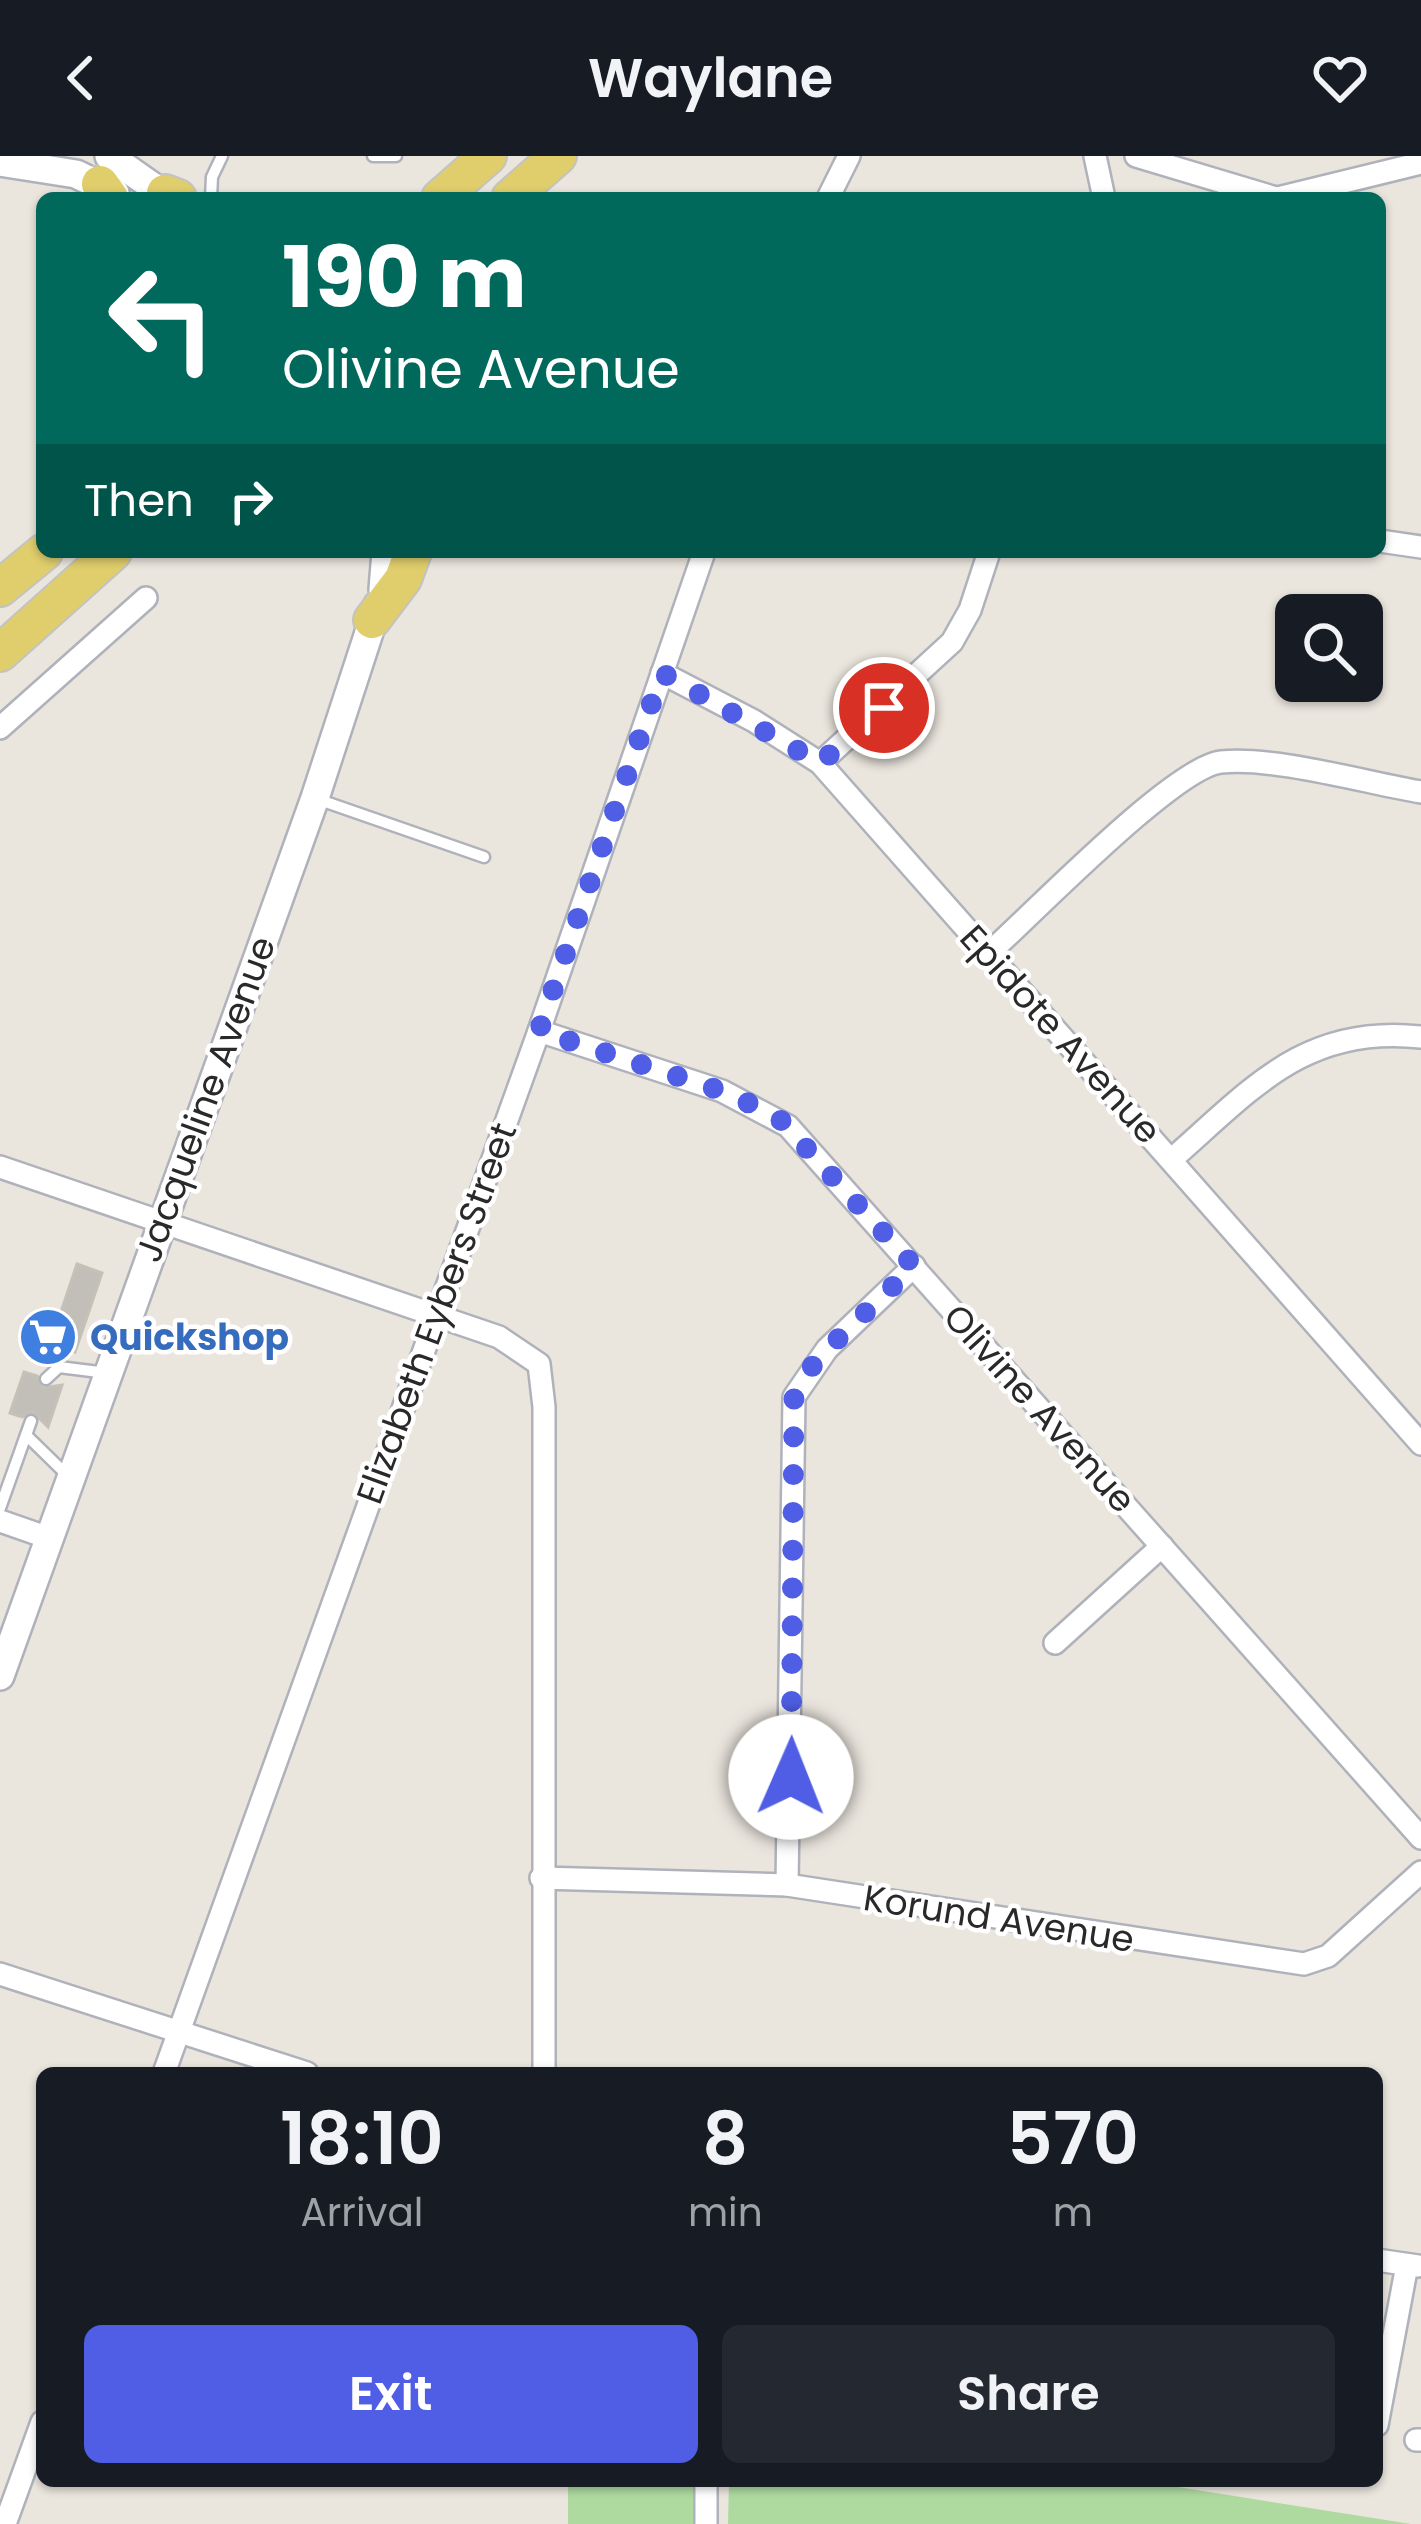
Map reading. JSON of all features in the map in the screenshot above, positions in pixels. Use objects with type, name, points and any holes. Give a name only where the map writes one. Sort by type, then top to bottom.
[{"type":"main road","points":[[447,192],[488,156]]},
{"type":"main road","points":[[517,192],[558,156]]},
{"type":"main road","points":[[0,588],[37,558]]},
{"type":"main road","points":[[0,653],[106,558]]},
{"type":"main road","points":[[378,605],[403,579],[411,558]]},
{"type":"street","points":[[831,192],[849,156]]},
{"type":"street","points":[[1095,156],[1103,192]]},
{"type":"street","points":[[1136,156],[1256,192]]},
{"type":"street","points":[[0,162],[54,169],[151,192]]},
{"type":"street","points":[[1302,192],[1421,164]]},
{"type":"street","points":[[1386,542],[1421,547]]},
{"type":"street","name":"Jacqueline Avenue","points":[[378,605],[385,558]]},
{"type":"street","name":"Jacqueline Avenue","points":[[0,1676],[315,799],[396,558]]},
{"type":"street","name":"Elizabeth Eybers Street","points":[[166,2067],[539,1031],[702,558]]},
{"type":"street","points":[[820,763],[952,641],[970,610],[987,558]]},
{"type":"street","points":[[0,728],[146,598]]},
{"type":"street","name":"Epidote Avenue","points":[[662,673],[820,763],[1421,1444]]},
{"type":"street","points":[[989,953],[1150,807],[1205,766],[1238,761],[1421,792]]},
{"type":"street","name":"Olivine Avenue","points":[[539,1031],[722,1091],[777,1116],[1421,1838]]},
{"type":"street","points":[[1172,1159],[1274,1070],[1305,1051],[1371,1034],[1421,1037]]},
{"type":"street","points":[[0,1168],[510,1341],[533,1356],[541,1374],[544,2067]]},
{"type":"street","points":[[787,1886],[794,1397],[816,1360],[914,1266]]},
{"type":"street","points":[[0,1521],[49,1538]]},
{"type":"street","points":[[1055,1643],[1162,1546]]},
{"type":"street","name":"Korund Avenue","points":[[541,1878],[787,1886],[1304,1964],[1328,1956],[1421,1872]]},
{"type":"street","points":[[0,1974],[288,2067]]},
{"type":"street","points":[[1383,2261],[1414,2266],[1383,2399]]},
{"type":"street","points":[[5,2524],[36,2439]]},
{"type":"street","points":[[706,2487],[706,2524]]},
{"type":"lane","points":[[211,192],[222,156]]},
{"type":"lane","points":[[374,156],[396,156]]},
{"type":"lane","points":[[315,799],[484,857]]},
{"type":"lane","points":[[46,1379],[59,1367],[107,1372]]},
{"type":"lane","points":[[0,1508],[31,1421]]},
{"type":"lane","points":[[26,1436],[70,1478]]},
{"type":"green space","points":[[568,2487],[693,2487],[693,2524],[568,2524]]},
{"type":"green space","points":[[729,2487],[1178,2487],[1411,2524],[728,2524]]},
{"type":"building","points":[[77,1264],[102,1273],[75,1352],[32,1336],[41,1311],[59,1318]]},
{"type":"building","points":[[24,1372],[37,1376],[42,1388],[62,1385],[48,1427],[33,1412],[22,1417],[10,1413]]},
{"type":"place","name":"Quickshop","points":[[48,1337]]},
{"type":"route","points":[[791,1777],[790,1424],[794,1397],[816,1360],[914,1266],[777,1116],[722,1091],[539,1031],[662,673],[754,721],[820,763],[884,708]]}]
